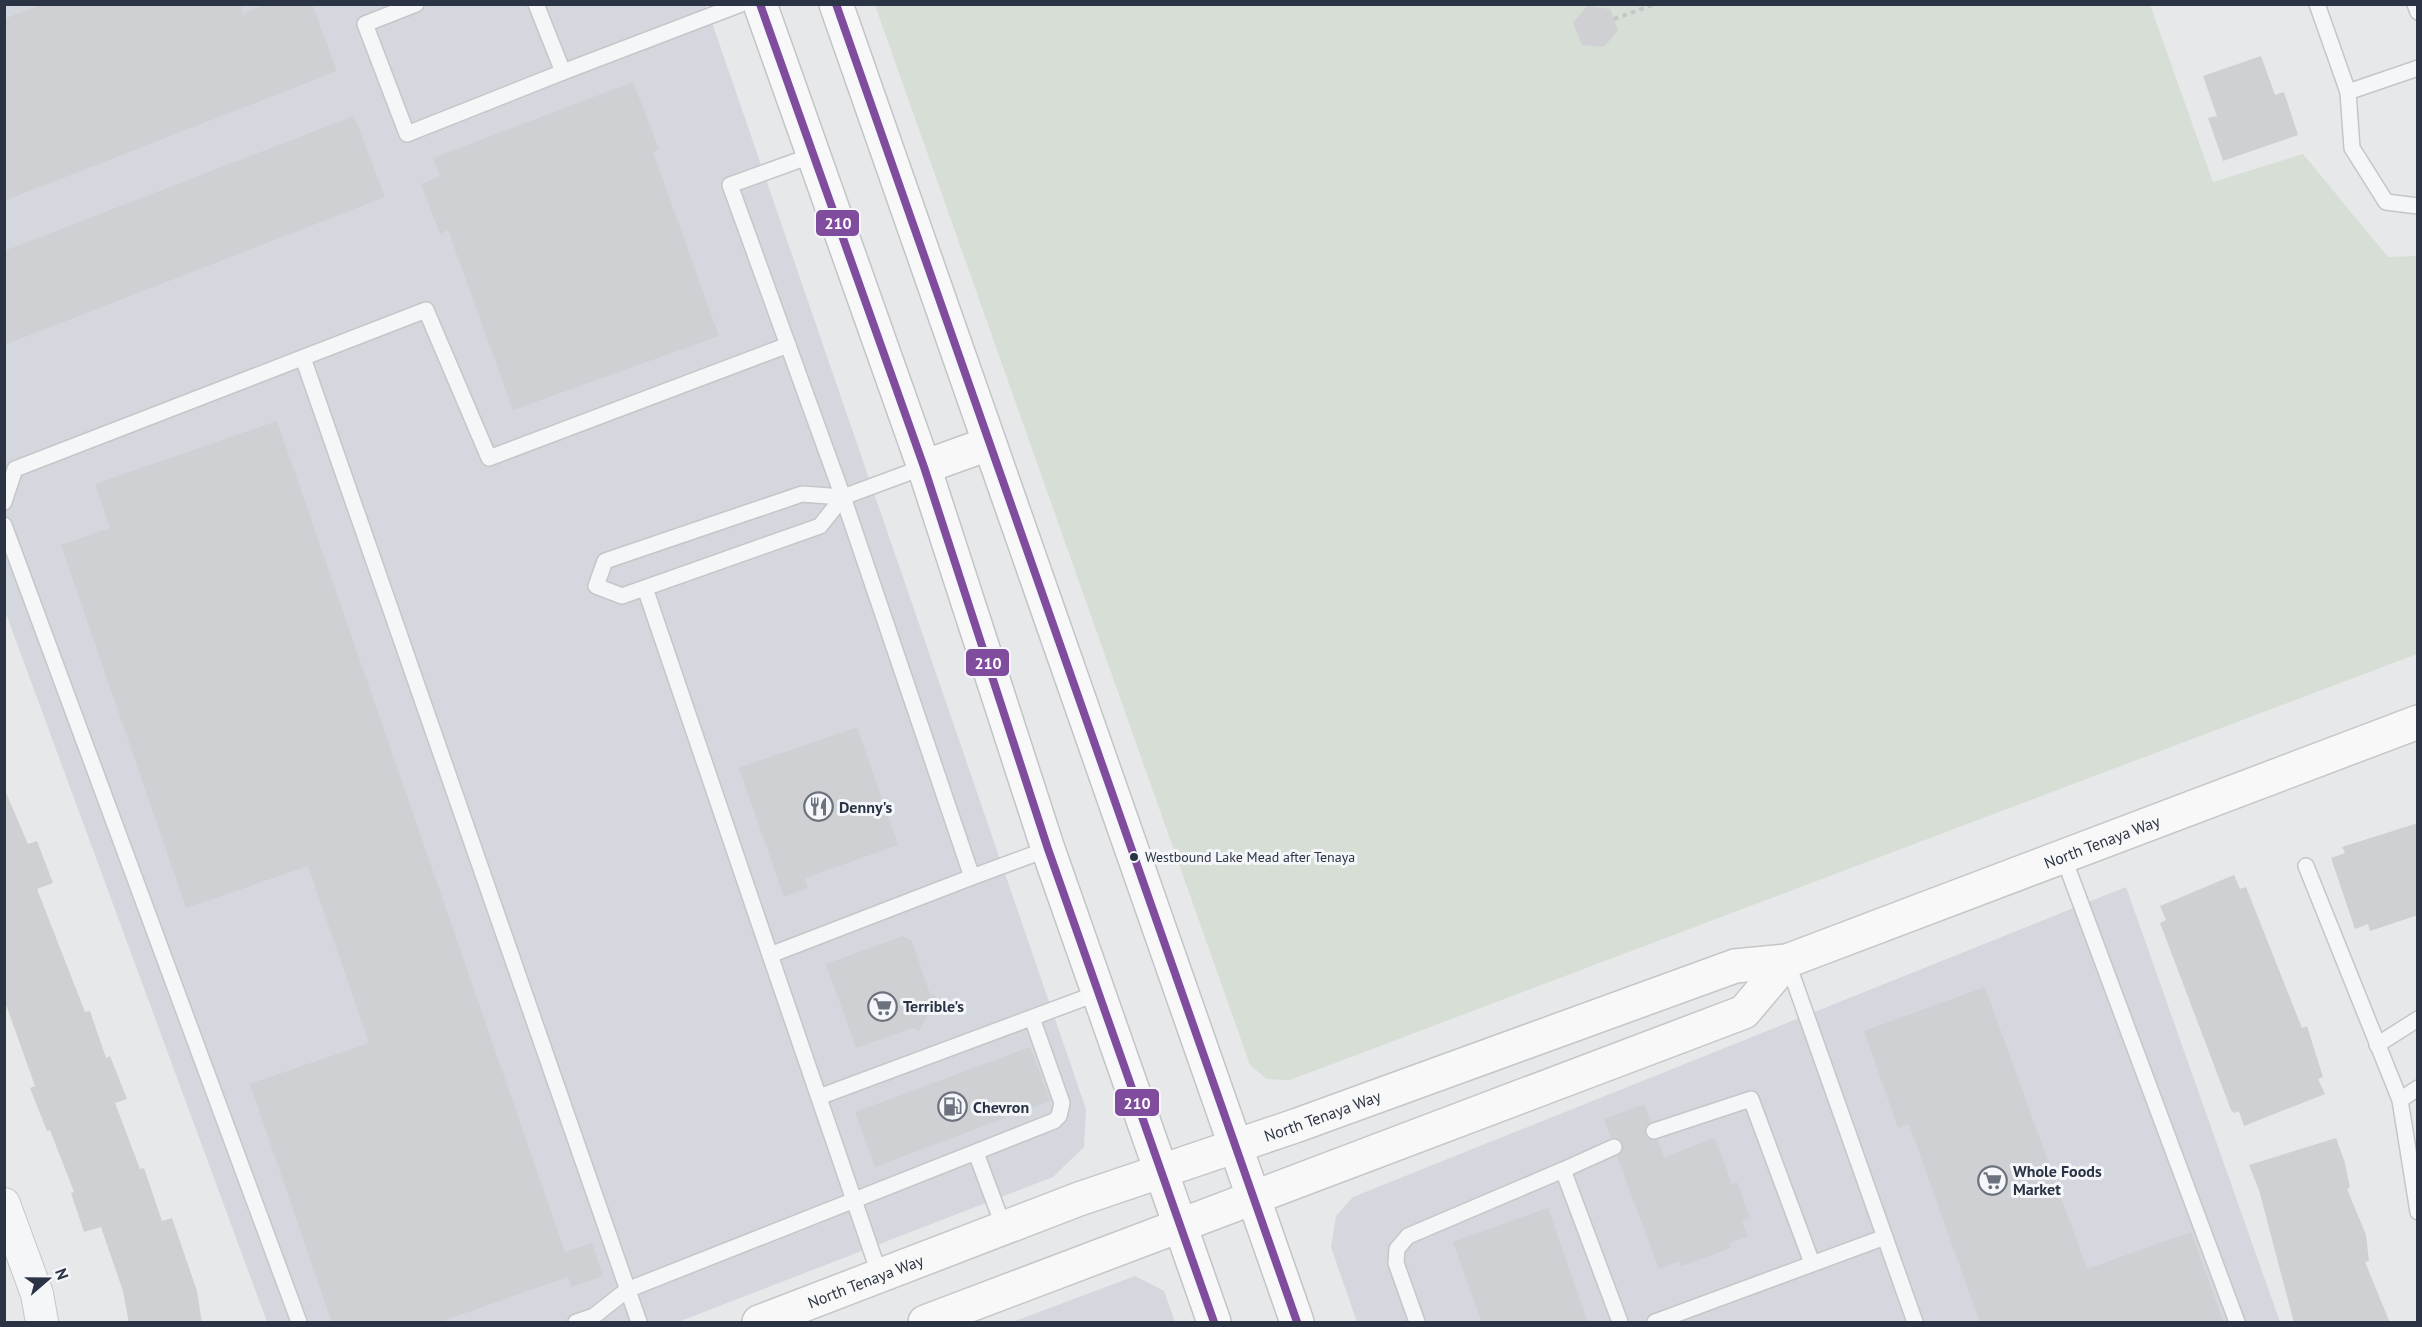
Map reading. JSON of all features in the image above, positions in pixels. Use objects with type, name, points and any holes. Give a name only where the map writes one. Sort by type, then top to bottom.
[{"type":"main road","points":[[760,4],[924,467],[1048,849],[1214,1323]]},
{"type":"main road","points":[[836,4],[1297,1323]]},
{"type":"main road","points":[[924,467],[988,444]]},
{"type":"main road","name":"North Tenaya Way","points":[[759,1323],[1004,1228],[1735,966],[1787,961],[2418,722]]},
{"type":"main road","name":"North Tenaya Way","points":[[925,1323],[1744,1012],[1787,961]]},
{"type":"street","points":[[4,1204],[37,1294],[42,1323]]},
{"type":"lane","points":[[416,4],[365,24],[407,134],[741,4]]},
{"type":"lane","points":[[536,4],[563,72]]},
{"type":"lane","points":[[2317,4],[2348,92],[2352,148],[2386,202],[2418,206]]},
{"type":"lane","points":[[2415,4],[2418,12]]},
{"type":"lane","points":[[2348,92],[2418,68]]},
{"type":"lane","points":[[813,155],[730,185],[843,497],[972,877]]},
{"type":"lane","points":[[4,502],[15,469],[426,310],[489,458],[788,345]]},
{"type":"lane","points":[[303,358],[639,1323]]},
{"type":"lane","points":[[843,497],[820,526],[621,596],[596,586],[605,561],[802,494],[843,497],[924,467]]},
{"type":"lane","points":[[4,525],[299,1323]]},
{"type":"lane","points":[[645,588],[880,1276]]},
{"type":"lane","points":[[770,955],[1048,849]]},
{"type":"lane","points":[[2063,856],[2238,1323]]},
{"type":"lane","points":[[2306,866],[2400,1100],[2418,1212]]},
{"type":"lane","points":[[1787,961],[1915,1323]]},
{"type":"lane","points":[[819,1097],[1098,993]]},
{"type":"lane","points":[[576,1323],[594,1316],[627,1290],[854,1198],[976,1153],[1059,1116],[1062,1103],[1032,1018]]},
{"type":"lane","points":[[2377,1045],[2418,1019]]},
{"type":"lane","points":[[2400,1100],[2418,1088]]},
{"type":"lane","points":[[1654,1131],[1751,1099],[1812,1263]]},
{"type":"lane","points":[[1417,1323],[1396,1263],[1397,1250],[1408,1236],[1614,1147]]},
{"type":"lane","points":[[976,1153],[1004,1228]]},
{"type":"lane","points":[[1563,1170],[1620,1323]]},
{"type":"lane","points":[[1654,1323],[1812,1263],[1886,1238]]},
{"type":"path","points":[[1614,19],[1655,4]]},
{"type":"shaded area","points":[[5,5],[706,5],[1086,1109],[1084,1147],[1053,1177],[678,1322],[267,1322],[5,611]]},
{"type":"shaded area","points":[[875,5],[2150,5],[2213,182],[2303,154],[2388,257],[2417,256],[2417,654],[1290,1080],[1267,1079],[1250,1065]]},
{"type":"shaded area","points":[[2126,887],[2280,1322],[1357,1322],[1331,1247],[1336,1216],[1353,1197]]},
{"type":"shaded area","points":[[1135,1276],[1164,1291],[1175,1322],[1013,1322]]},
{"type":"building","points":[[43,4],[241,4],[243,14],[266,4],[312,4],[337,71],[4,201],[4,19]]},
{"type":"building","points":[[1587,6],[1610,9],[1618,30],[1604,47],[1582,45],[1573,23]]},
{"type":"building","points":[[2261,56],[2275,95],[2284,92],[2298,135],[2223,161],[2208,118],[2217,116],[2203,76]]},
{"type":"building","points":[[633,82],[659,149],[653,152],[719,336],[513,410],[448,230],[440,234],[421,184],[440,176],[433,158]]},
{"type":"building","points":[[354,116],[385,197],[4,345],[4,251]]},
{"type":"building","points":[[277,421],[565,1252],[592,1243],[603,1276],[571,1287],[568,1277],[437,1323],[332,1323],[250,1084],[369,1043],[308,866],[186,908],[61,545],[110,528],[95,484]]},
{"type":"building","name":"Denny's","points":[[857,727],[898,845],[805,878],[808,888],[784,897],[739,768]]},
{"type":"building","points":[[4,788],[28,844],[37,841],[53,883],[37,889],[85,1012],[90,1011],[106,1058],[110,1056],[127,1099],[115,1103],[140,1169],[144,1168],[162,1221],[172,1218],[197,1291],[202,1323],[129,1323],[123,1291],[101,1227],[84,1232],[71,1193],[74,1192],[50,1130],[47,1131],[30,1088],[35,1086],[4,999]]},
{"type":"building","points":[[2418,823],[2418,915],[2370,931],[2368,924],[2355,929],[2331,858],[2345,853],[2342,847]]},
{"type":"building","points":[[2234,875],[2240,889],[2246,887],[2302,1028],[2307,1026],[2323,1077],[2318,1079],[2325,1094],[2244,1126],[2239,1111],[2234,1113],[2231,1110],[2160,923],[2166,920],[2160,906]]},
{"type":"building","name":"Terrible's","points":[[903,936],[912,941],[930,994],[937,997],[919,1031],[913,1028],[856,1048],[826,964]]},
{"type":"building","name":"Whole Foods Market","points":[[1985,987],[2087,1269],[2191,1232],[2224,1323],[1980,1323],[1909,1124],[1898,1128],[1864,1031]]},
{"type":"building","points":[[1030,1047],[1050,1101],[875,1167],[855,1112]]},
{"type":"building","points":[[1645,1104],[1651,1122],[1645,1128],[1645,1135],[1651,1140],[1658,1140],[1664,1157],[1715,1138],[1732,1184],[1737,1182],[1750,1218],[1742,1221],[1748,1236],[1729,1243],[1731,1248],[1681,1266],[1679,1261],[1659,1269],[1617,1156],[1622,1152],[1623,1144],[1619,1139],[1611,1138],[1604,1119]]},
{"type":"building","points":[[2336,1138],[2345,1163],[2350,1188],[2347,1189],[2366,1235],[2369,1261],[2365,1262],[2390,1323],[2294,1323],[2259,1190],[2249,1165]]},
{"type":"building","points":[[1548,1208],[1588,1323],[1482,1323],[1453,1242]]},
{"type":"transit line","name":"210","points":[[760,4],[924,467],[1048,849],[1214,1322]]},
{"type":"transit line","name":"210","points":[[836,4],[1297,1322]]},
{"type":"place","name":"Denny's","points":[[818,807]]},
{"type":"place","name":"Westbound Lake Mead after Tenaya","points":[[1134,857]]},
{"type":"place","name":"Terrible's","points":[[882,1006]]},
{"type":"place","name":"Chevron","points":[[952,1107]]},
{"type":"place","name":"Whole Foods Market","points":[[1992,1180]]}]
